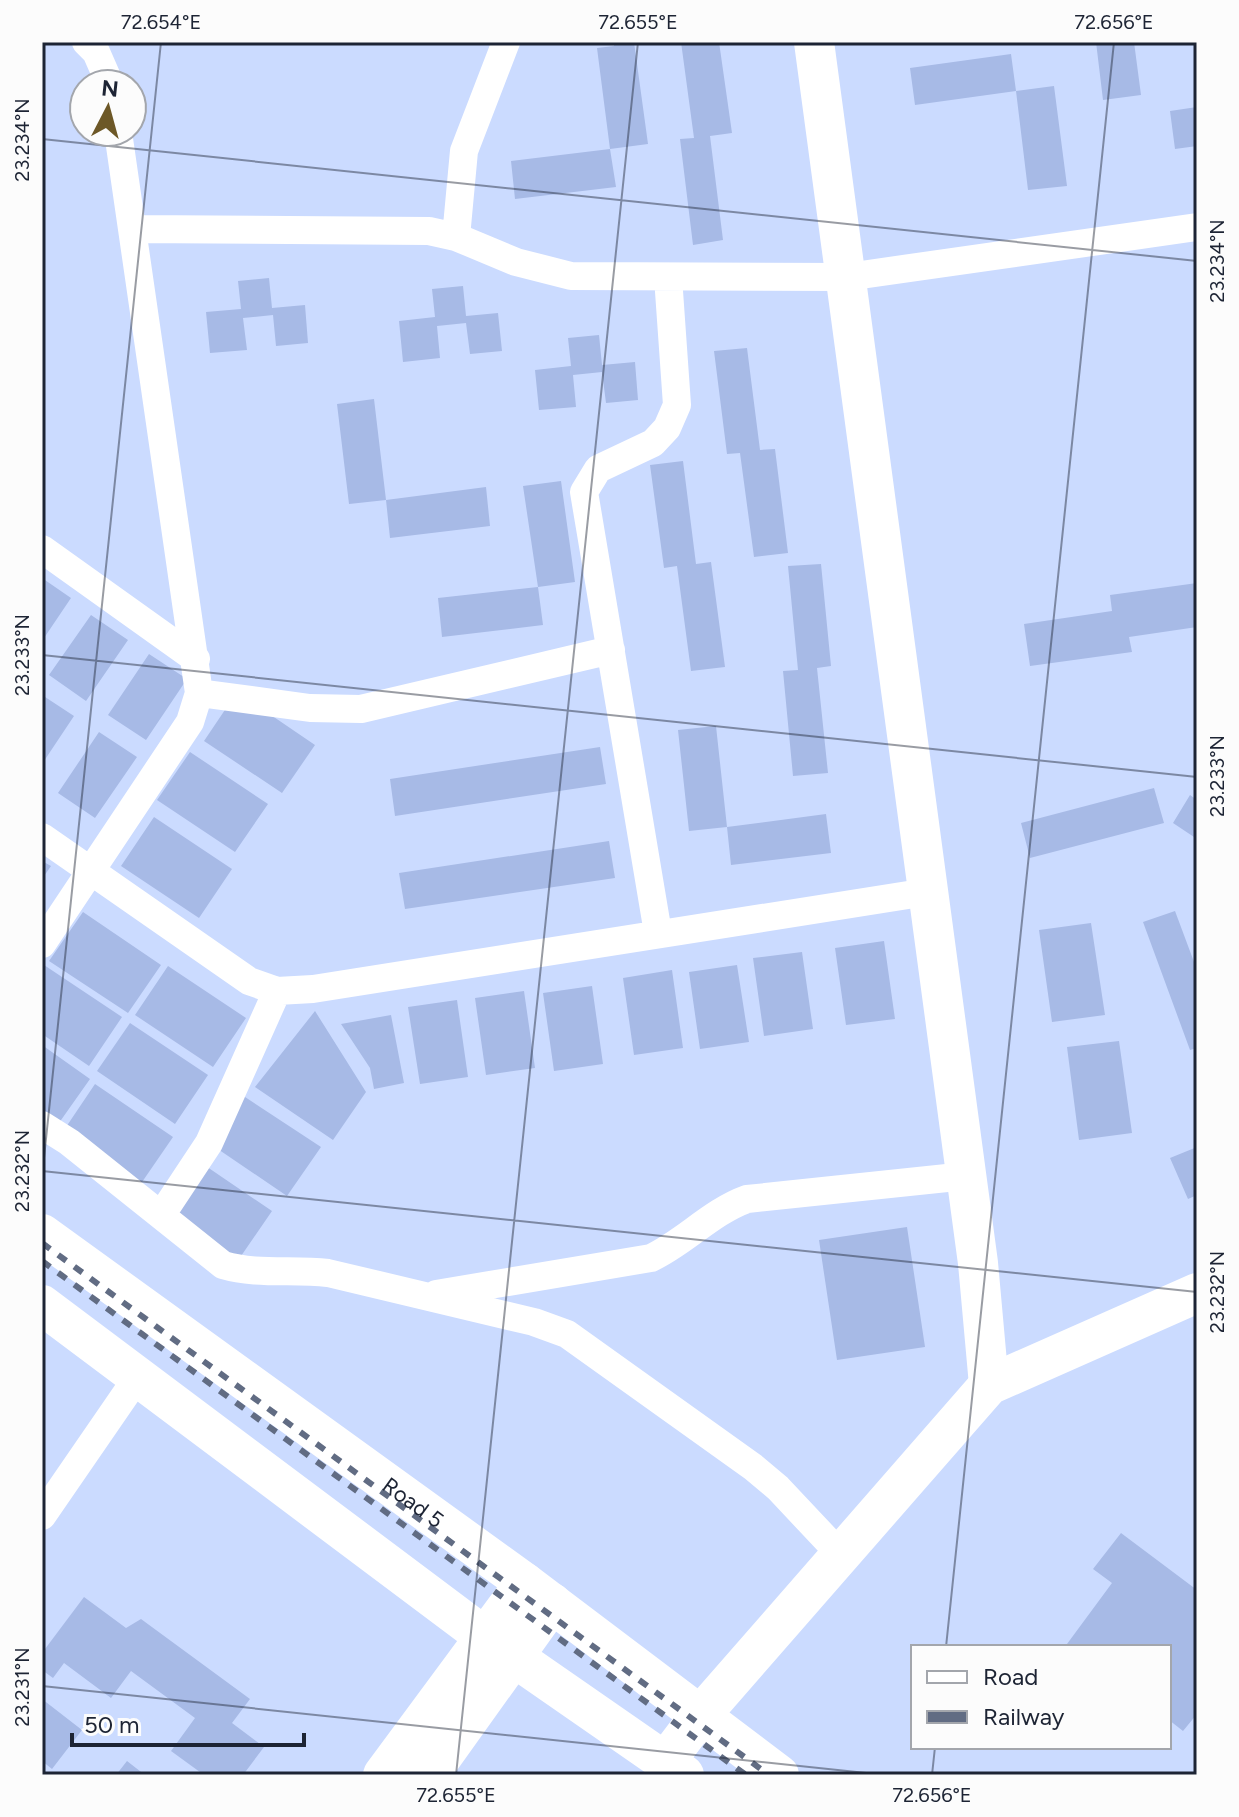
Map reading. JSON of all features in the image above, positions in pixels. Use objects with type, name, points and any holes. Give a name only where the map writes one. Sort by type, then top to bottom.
[{"type":"street","points":[[86,42],[96,52],[103,68]]},
{"type":"street","points":[[456,237],[464,151],[506,42]]},
{"type":"street","points":[[814,42],[966,1176],[989,1385]]},
{"type":"street","points":[[42,944],[89,869],[190,722],[199,693],[120,148]]},
{"type":"street","points":[[133,229],[429,231],[456,237],[516,262],[571,276],[847,277],[1197,227]]},
{"type":"street","points":[[658,933],[584,492],[598,469],[653,443],[667,428],[677,405],[668,277]]},
{"type":"street","points":[[42,549],[196,659]]},
{"type":"street","points":[[199,693],[310,708],[361,709],[611,650]]},
{"type":"street","points":[[42,837],[249,981],[277,991],[313,989],[927,892]]},
{"type":"street","points":[[162,1214],[209,1143],[277,991]]},
{"type":"street","points":[[42,1125],[162,1214],[223,1265],[245,1271],[298,1269],[328,1273],[534,1322],[567,1334],[753,1467],[778,1488],[841,1555]]},
{"type":"street","points":[[423,1296],[651,1258],[671,1248],[727,1206],[747,1199],[966,1176]]},
{"type":"street","name":"Road 5","points":[[42,1234],[539,1593],[779,1775]]},
{"type":"street","points":[[42,1305],[500,1647],[674,1769],[699,1717],[989,1385],[1197,1293]]},
{"type":"street","points":[[42,1516],[139,1375]]},
{"type":"street","points":[[408,1768],[539,1593]]},
{"type":"building","points":[[614,42],[634,42],[648,144],[610,149],[597,48],[614,46]]},
{"type":"building","points":[[681,42],[719,42],[732,133],[710,136],[723,240],[693,245],[680,139],[694,138]]},
{"type":"building","points":[[1096,42],[1134,42],[1141,95],[1103,100]]},
{"type":"building","points":[[1011,54],[1016,91],[915,105],[910,68]]},
{"type":"building","points":[[1054,86],[1067,186],[1028,190],[1016,91]]},
{"type":"building","points":[[1197,107],[1197,146],[1175,149],[1170,111]]},
{"type":"building","points":[[610,149],[616,187],[515,199],[511,161]]},
{"type":"building","points":[[269,278],[272,308],[305,305],[308,343],[276,346],[273,315],[243,318],[247,350],[210,353],[206,312],[241,309],[238,281]]},
{"type":"building","points":[[463,286],[466,316],[498,313],[502,351],[470,354],[466,323],[437,326],[440,358],[403,362],[399,321],[435,317],[432,289]]},
{"type":"building","points":[[599,335],[602,365],[635,362],[638,400],[606,403],[602,372],[573,375],[576,407],[539,410],[535,370],[571,366],[568,338]]},
{"type":"building","points":[[747,348],[760,450],[775,449],[788,553],[754,557],[740,453],[727,454],[714,351]]},
{"type":"building","points":[[374,399],[386,500],[349,504],[337,404]]},
{"type":"building","points":[[683,461],[696,564],[711,562],[725,667],[691,671],[677,566],[664,568],[650,465]]},
{"type":"building","points":[[561,481],[575,582],[538,587],[523,486]]},
{"type":"building","points":[[486,487],[490,526],[390,538],[386,500]]},
{"type":"building","points":[[821,564],[831,666],[817,668],[828,773],[793,776],[783,671],[798,670],[788,566]]},
{"type":"building","points":[[42,578],[71,598],[42,641]]},
{"type":"building","points":[[1197,583],[1197,627],[1129,637],[1132,652],[1030,666],[1024,624],[1112,611],[1110,595]]},
{"type":"building","points":[[538,587],[543,625],[442,637],[438,598]]},
{"type":"building","points":[[91,615],[128,640],[86,701],[49,675]]},
{"type":"building","points":[[149,654],[187,679],[146,740],[108,715]]},
{"type":"building","points":[[237,692],[315,745],[282,793],[204,741]]},
{"type":"building","points":[[42,695],[74,716],[42,764]]},
{"type":"building","points":[[716,726],[727,827],[689,831],[678,730]]},
{"type":"building","points":[[99,732],[137,757],[95,818],[58,793]]},
{"type":"building","points":[[600,747],[606,784],[395,816],[390,779]]},
{"type":"building","points":[[190,752],[268,804],[235,852],[157,800]]},
{"type":"building","points":[[1154,788],[1164,823],[1030,858],[1021,823]]},
{"type":"building","points":[[1190,795],[1197,800],[1197,839],[1173,823]]},
{"type":"building","points":[[826,814],[831,853],[731,865],[727,827]]},
{"type":"building","points":[[154,817],[232,869],[199,918],[121,866]]},
{"type":"building","points":[[609,841],[615,878],[405,909],[399,873]]},
{"type":"building","points":[[42,861],[51,866],[42,879]]},
{"type":"building","points":[[1175,911],[1197,970],[1197,1048],[1190,1050],[1143,922]]},
{"type":"building","points":[[83,912],[161,965],[128,1013],[49,961]]},
{"type":"building","points":[[1091,923],[1105,1015],[1052,1022],[1039,930]]},
{"type":"building","points":[[884,941],[895,1019],[846,1025],[835,948]]},
{"type":"building","points":[[802,952],[813,1029],[764,1036],[753,958]]},
{"type":"building","points":[[44,965],[122,1017],[89,1066],[42,1034]]},
{"type":"building","points":[[737,965],[749,1042],[700,1049],[689,972]]},
{"type":"building","points":[[168,966],[246,1018],[213,1067],[135,1015]]},
{"type":"building","points":[[672,970],[683,1048],[634,1055],[623,978]]},
{"type":"building","points":[[592,986],[603,1064],[554,1071],[543,993]]},
{"type":"building","points":[[524,991],[535,1068],[486,1075],[475,998]]},
{"type":"building","points":[[457,1000],[468,1077],[420,1084],[408,1007]]},
{"type":"building","points":[[315,1011],[366,1092],[333,1140],[255,1087]]},
{"type":"building","points":[[391,1015],[404,1083],[374,1089],[370,1068],[341,1024]]},
{"type":"building","points":[[130,1023],[208,1075],[175,1124],[97,1071]]},
{"type":"building","points":[[1119,1041],[1132,1133],[1079,1140],[1067,1047]]},
{"type":"building","points":[[42,1045],[90,1079],[54,1130],[42,1121]]},
{"type":"building","points":[[95,1084],[173,1137],[140,1185],[62,1133]]},
{"type":"building","points":[[242,1095],[321,1147],[287,1196],[209,1143]]},
{"type":"building","points":[[1197,1147],[1197,1195],[1188,1199],[1170,1158]]},
{"type":"building","points":[[194,1158],[272,1211],[239,1259],[161,1207]]},
{"type":"building","points":[[907,1227],[925,1347],[837,1360],[819,1240]]},
{"type":"building","points":[[1121,1533],[1197,1590],[1197,1714],[1183,1731],[1171,1722],[1171,1645],[1067,1644],[1112,1583],[1093,1569]]},
{"type":"building","points":[[84,1597],[126,1628],[141,1619],[250,1699],[232,1723],[264,1747],[243,1775],[204,1775],[171,1751],[195,1718],[131,1671],[111,1698],[64,1663],[53,1678],[42,1670],[42,1653]]},
{"type":"building","points":[[42,1699],[82,1730],[52,1769],[42,1761]]},
{"type":"building","points":[[127,1761],[145,1775],[116,1775]]},
{"type":"railway","points":[[42,1243],[769,1775]]},
{"type":"railway","points":[[42,1261],[746,1775]]}]
